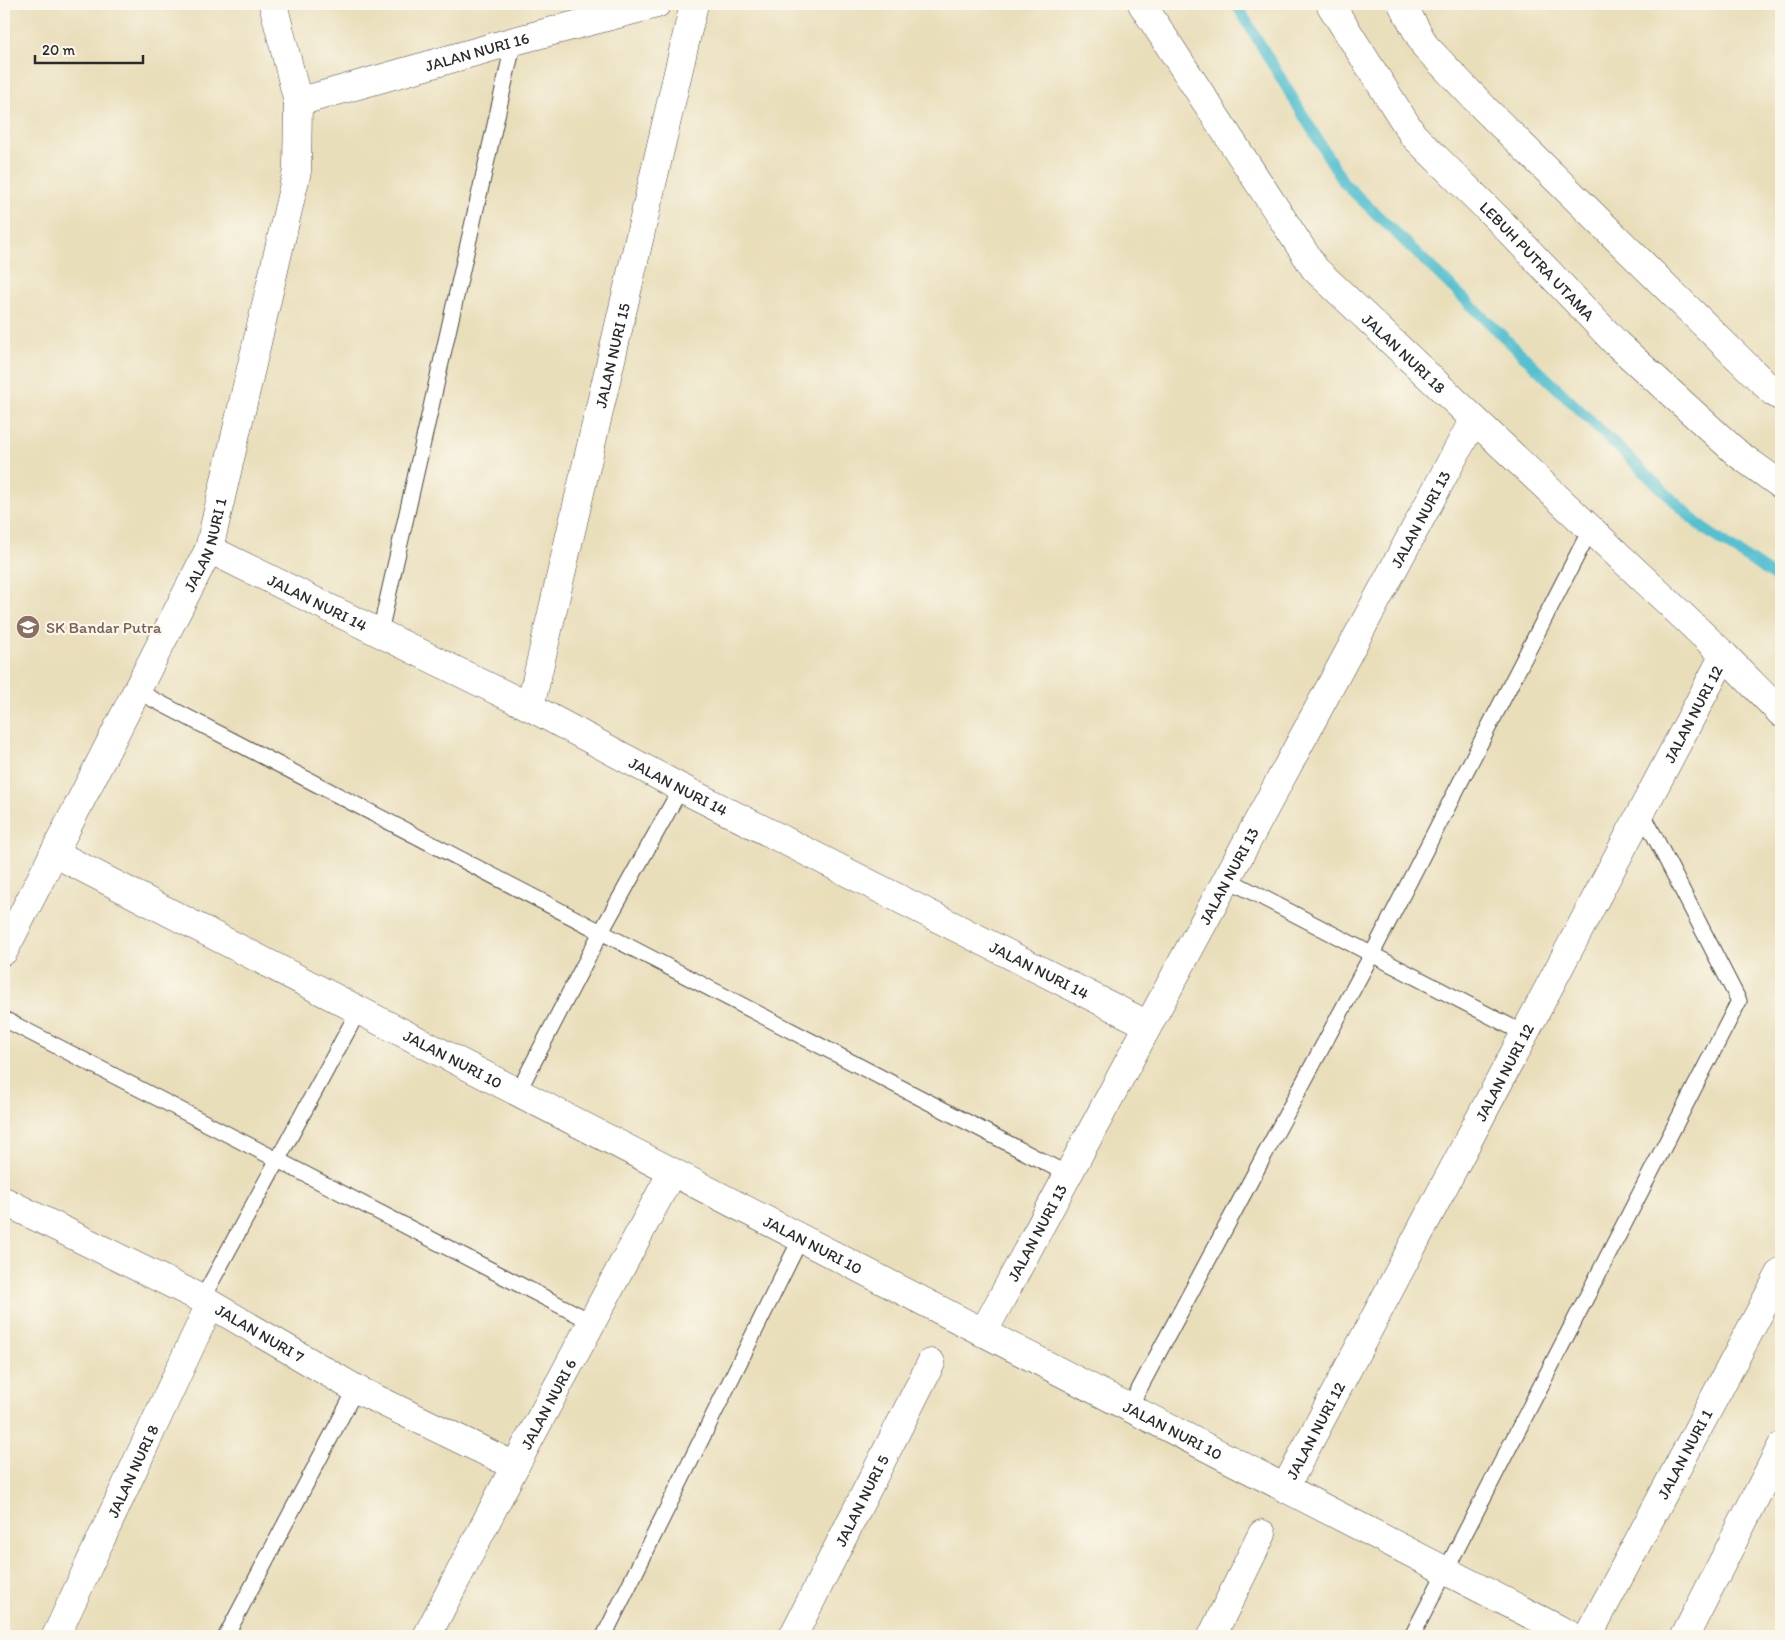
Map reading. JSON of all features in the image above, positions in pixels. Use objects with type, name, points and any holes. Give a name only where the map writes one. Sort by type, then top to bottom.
[{"type":"street","name":"JALAN NURI 1","points":[[4,951],[209,549],[297,170],[298,102],[273,4]]},
{"type":"street","name":"JALAN NURI 16","points":[[298,102],[514,41],[657,4]]},
{"type":"street","name":"JALAN NURI 15","points":[[530,707],[694,4]]},
{"type":"street","name":"JALAN NURI 18","points":[[1142,4],[1315,269],[1724,655]]},
{"type":"street","name":"LEBUH PUTRA UTAMA","points":[[1330,4],[1413,135],[1499,220],[1616,343],[1738,454],[1781,485]]},
{"type":"street","points":[[1402,4],[1425,46],[1486,110],[1781,398]]},
{"type":"street","name":"JALAN NURI 13","points":[[983,1333],[1474,419]]},
{"type":"street","name":"JALAN NURI 14","points":[[209,549],[530,707],[681,788],[1148,1025]]},
{"type":"street","points":[[1724,655],[1781,713]]},
{"type":"street","name":"JALAN NURI 12","points":[[1285,1488],[1724,655]]},
{"type":"street","name":"JALAN NURI 10","points":[[54,853],[955,1316],[983,1333],[1572,1636]]},
{"type":"street","name":"JALAN NURI 6","points":[[427,1636],[515,1466],[672,1172]]},
{"type":"street","name":"JALAN NURI 7","points":[[4,1201],[206,1301],[356,1389],[515,1466]]},
{"type":"street","name":"JALAN NURI 1","points":[[1588,1636],[1781,1272]]},
{"type":"street","name":"JALAN NURI 8","points":[[56,1636],[206,1301]]},
{"type":"street","name":"JALAN NURI 5","points":[[793,1636],[931,1364]]},
{"type":"street","points":[[1685,1636],[1781,1447]]},
{"type":"street","points":[[1212,1636],[1262,1534]]},
{"type":"lane","points":[[380,632],[514,41]]},
{"type":"lane","points":[[1129,1408],[1372,954],[1590,530]]},
{"type":"lane","points":[[137,691],[1069,1175]]},
{"type":"lane","points":[[518,1092],[602,932],[681,788]]},
{"type":"lane","points":[[1412,1636],[1738,1000],[1642,812]]},
{"type":"lane","points":[[1227,879],[1525,1034]]},
{"type":"lane","points":[[206,1301],[277,1161],[359,1010]]},
{"type":"lane","points":[[4,1019],[592,1322]]},
{"type":"lane","points":[[604,1636],[801,1238]]},
{"type":"lane","points":[[226,1636],[356,1389]]},
{"type":"waterway","points":[[1236,4],[1344,183],[1701,527],[1781,581]]},
{"type":"place","name":"SK Bandar Putra","points":[[28,627]]}]
